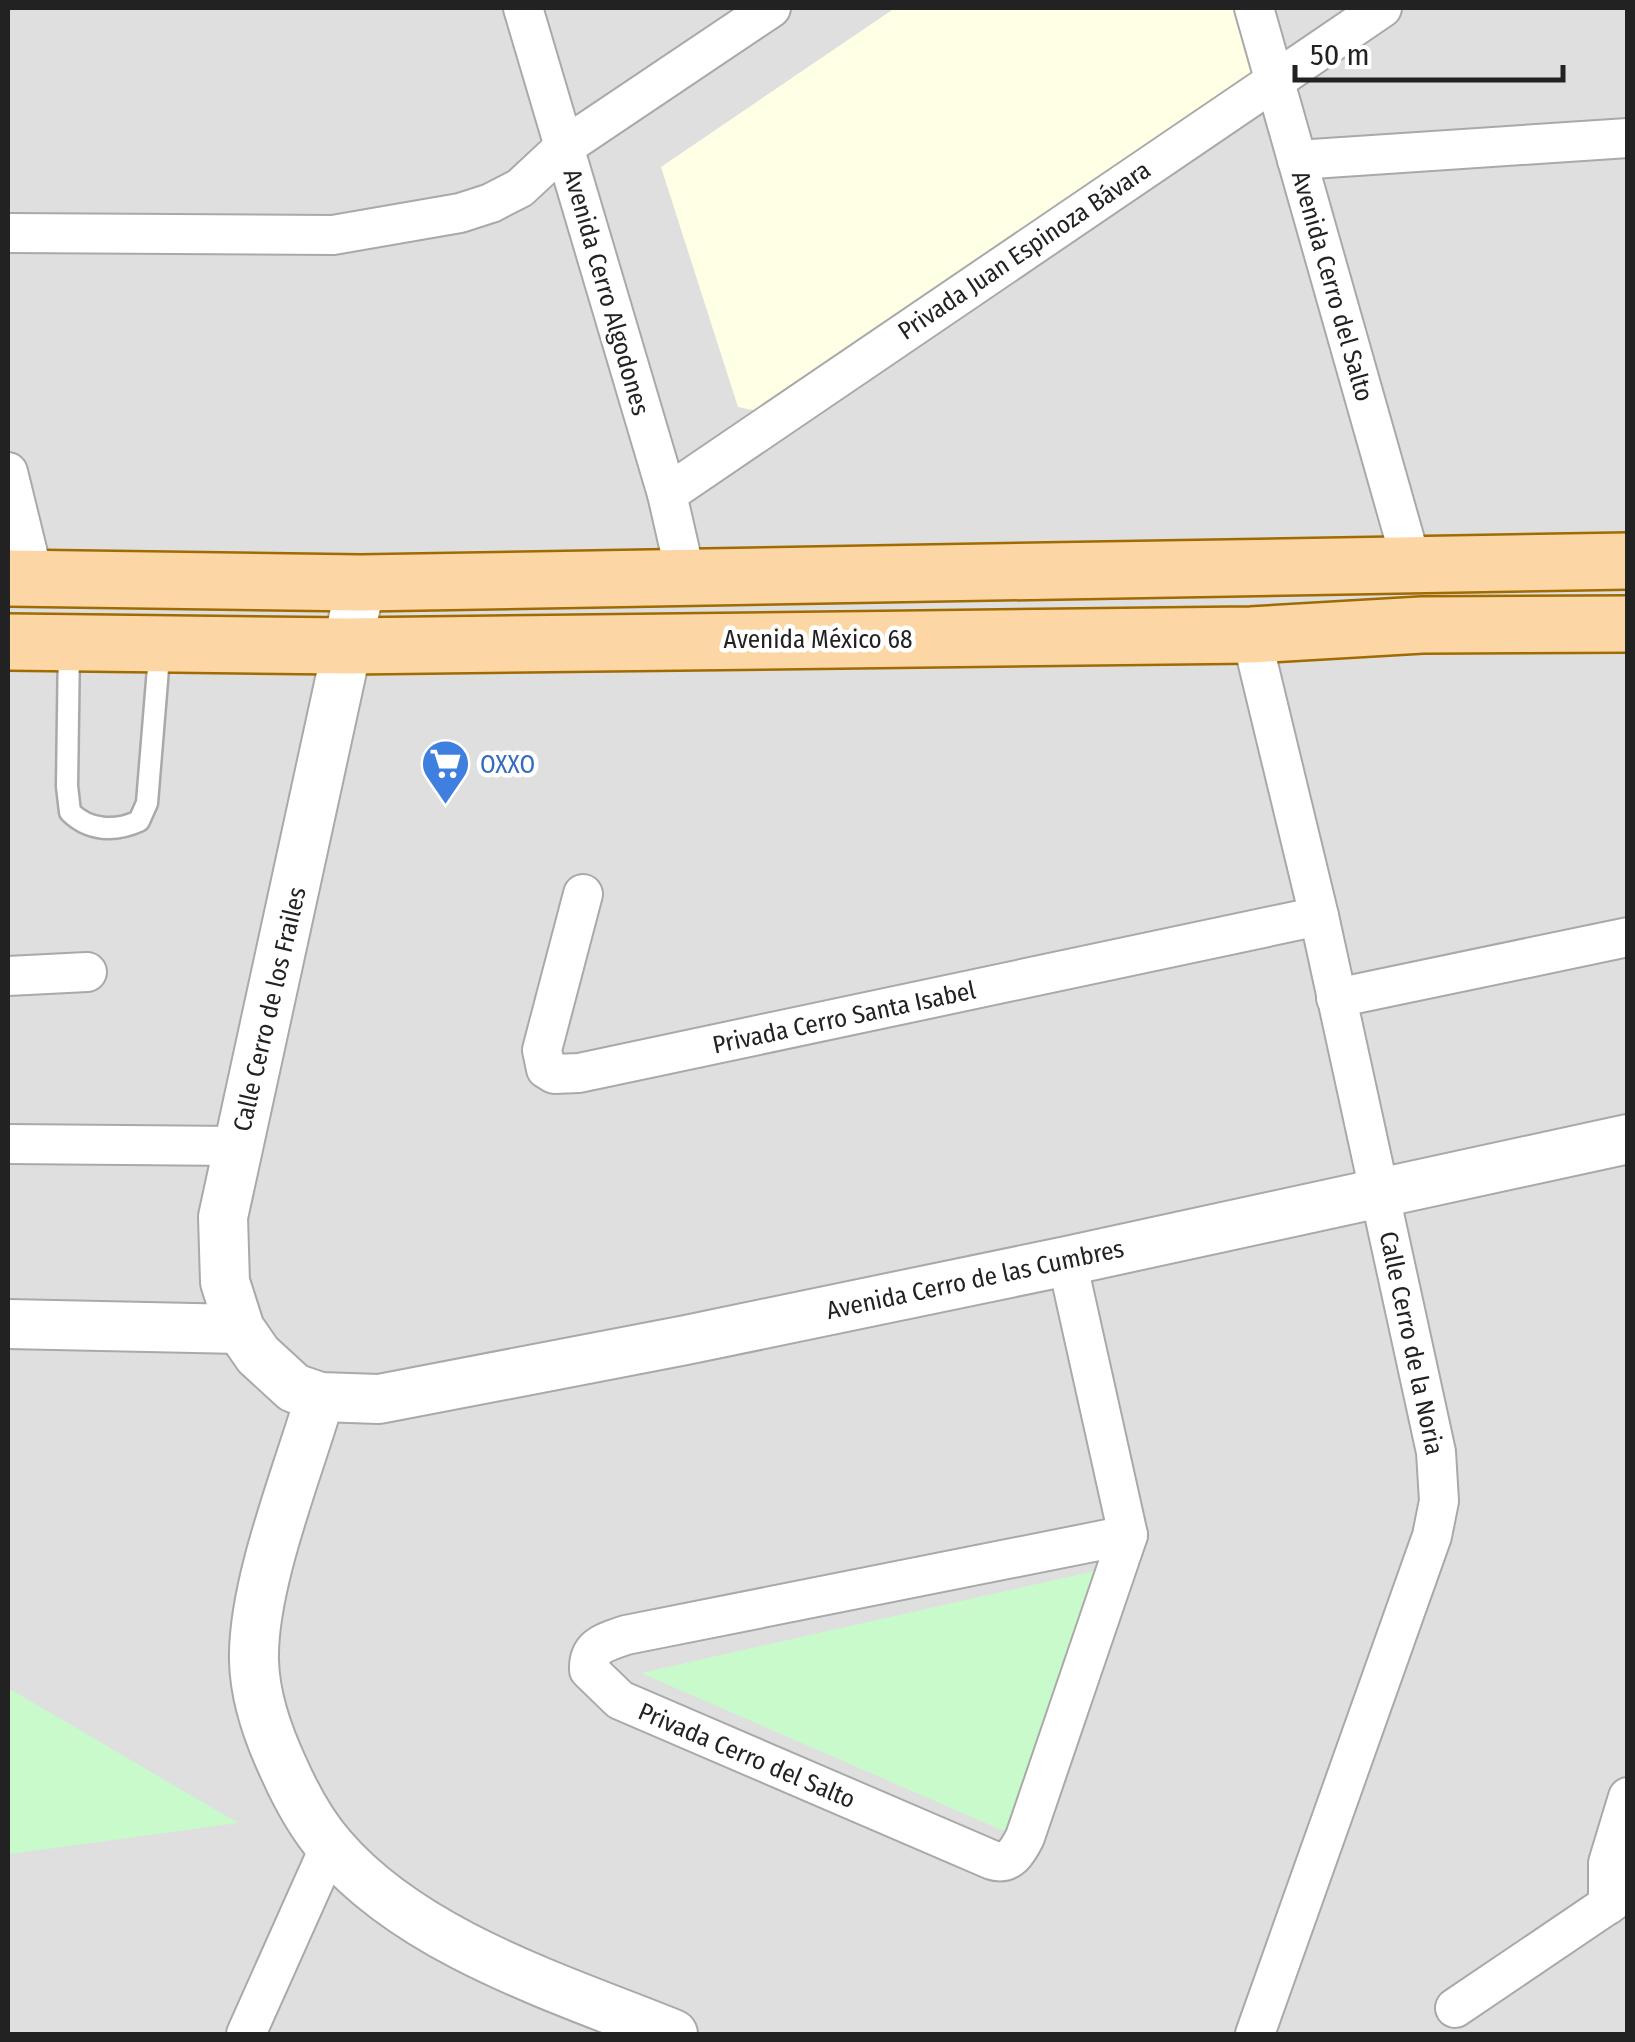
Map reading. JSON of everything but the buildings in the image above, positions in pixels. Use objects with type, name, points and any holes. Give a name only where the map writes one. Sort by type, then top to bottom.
[{"type":"main road","points":[[21,578],[360,583],[1628,561]]},
{"type":"main road","name":"Avenida México 68","points":[[8,642],[348,646],[1252,635],[1422,625],[1628,624]]},
{"type":"street","name":"Avenida Cerro Algodones","points":[[523,8],[667,494],[686,578]]},
{"type":"street","points":[[8,233],[332,235],[491,203],[520,188],[564,147],[772,8]]},
{"type":"street","name":"Avenida Cerro del Salto","points":[[1254,8],[1412,564]]},
{"type":"street","name":"Privada Juan Espinoza Bávara","points":[[667,494],[1382,8]]},
{"type":"street","points":[[1297,160],[1628,138]]},
{"type":"street","points":[[8,472],[21,578]]},
{"type":"street","name":"Calle Cerro de los Frailes","points":[[320,1397],[294,1388],[258,1355],[240,1329],[225,1282],[223,1218],[360,583]]},
{"type":"street","name":"Calle Cerro de la Noria","points":[[1252,635],[1380,1191],[1440,1484],[1437,1517],[1255,2034]]},
{"type":"street","name":"Privada Cerro Santa Isabel","points":[[583,894],[542,1050],[546,1069],[554,1074],[598,1069],[1319,916]]},
{"type":"street","points":[[1336,998],[1628,937]]},
{"type":"street","points":[[8,976],[87,972]]},
{"type":"street","name":"Avenida Cerro de las Cumbres","points":[[320,1397],[379,1399],[686,1340],[1628,1139]]},
{"type":"street","points":[[8,1144],[238,1146]]},
{"type":"street","points":[[1066,1261],[1128,1535]]},
{"type":"street","points":[[8,1324],[240,1329]]},
{"type":"street","points":[[320,1397],[259,1607],[254,1660],[258,1702],[272,1744],[295,1792],[330,1846],[374,1888],[421,1923],[548,1984],[673,2034]]},
{"type":"street","name":"Privada Cerro del Salto","points":[[1128,1535],[1025,1837],[1014,1856],[1006,1861],[992,1860],[620,1700],[589,1670],[591,1652],[596,1647],[626,1634],[1128,1535]]},
{"type":"street","points":[[1455,2008],[1618,1898],[1608,1864],[1628,1797]]},
{"type":"street","points":[[246,2034],[330,1846]]},
{"type":"lane","points":[[70,643],[70,812],[90,826],[118,828],[139,821],[147,803],[160,644]]},
{"type":"shaded area","points":[[8,8],[1627,8],[1627,2034],[8,2034]]},
{"type":"shaded area","points":[[895,8],[1244,8],[1262,71],[762,412],[738,407],[661,167]]},
{"type":"green space","points":[[1099,1570],[1013,1835],[641,1673]]},
{"type":"green space","points":[[8,1688],[238,1823],[10,1854]]},
{"type":"place","name":"OXXO","points":[[445,806]]}]
